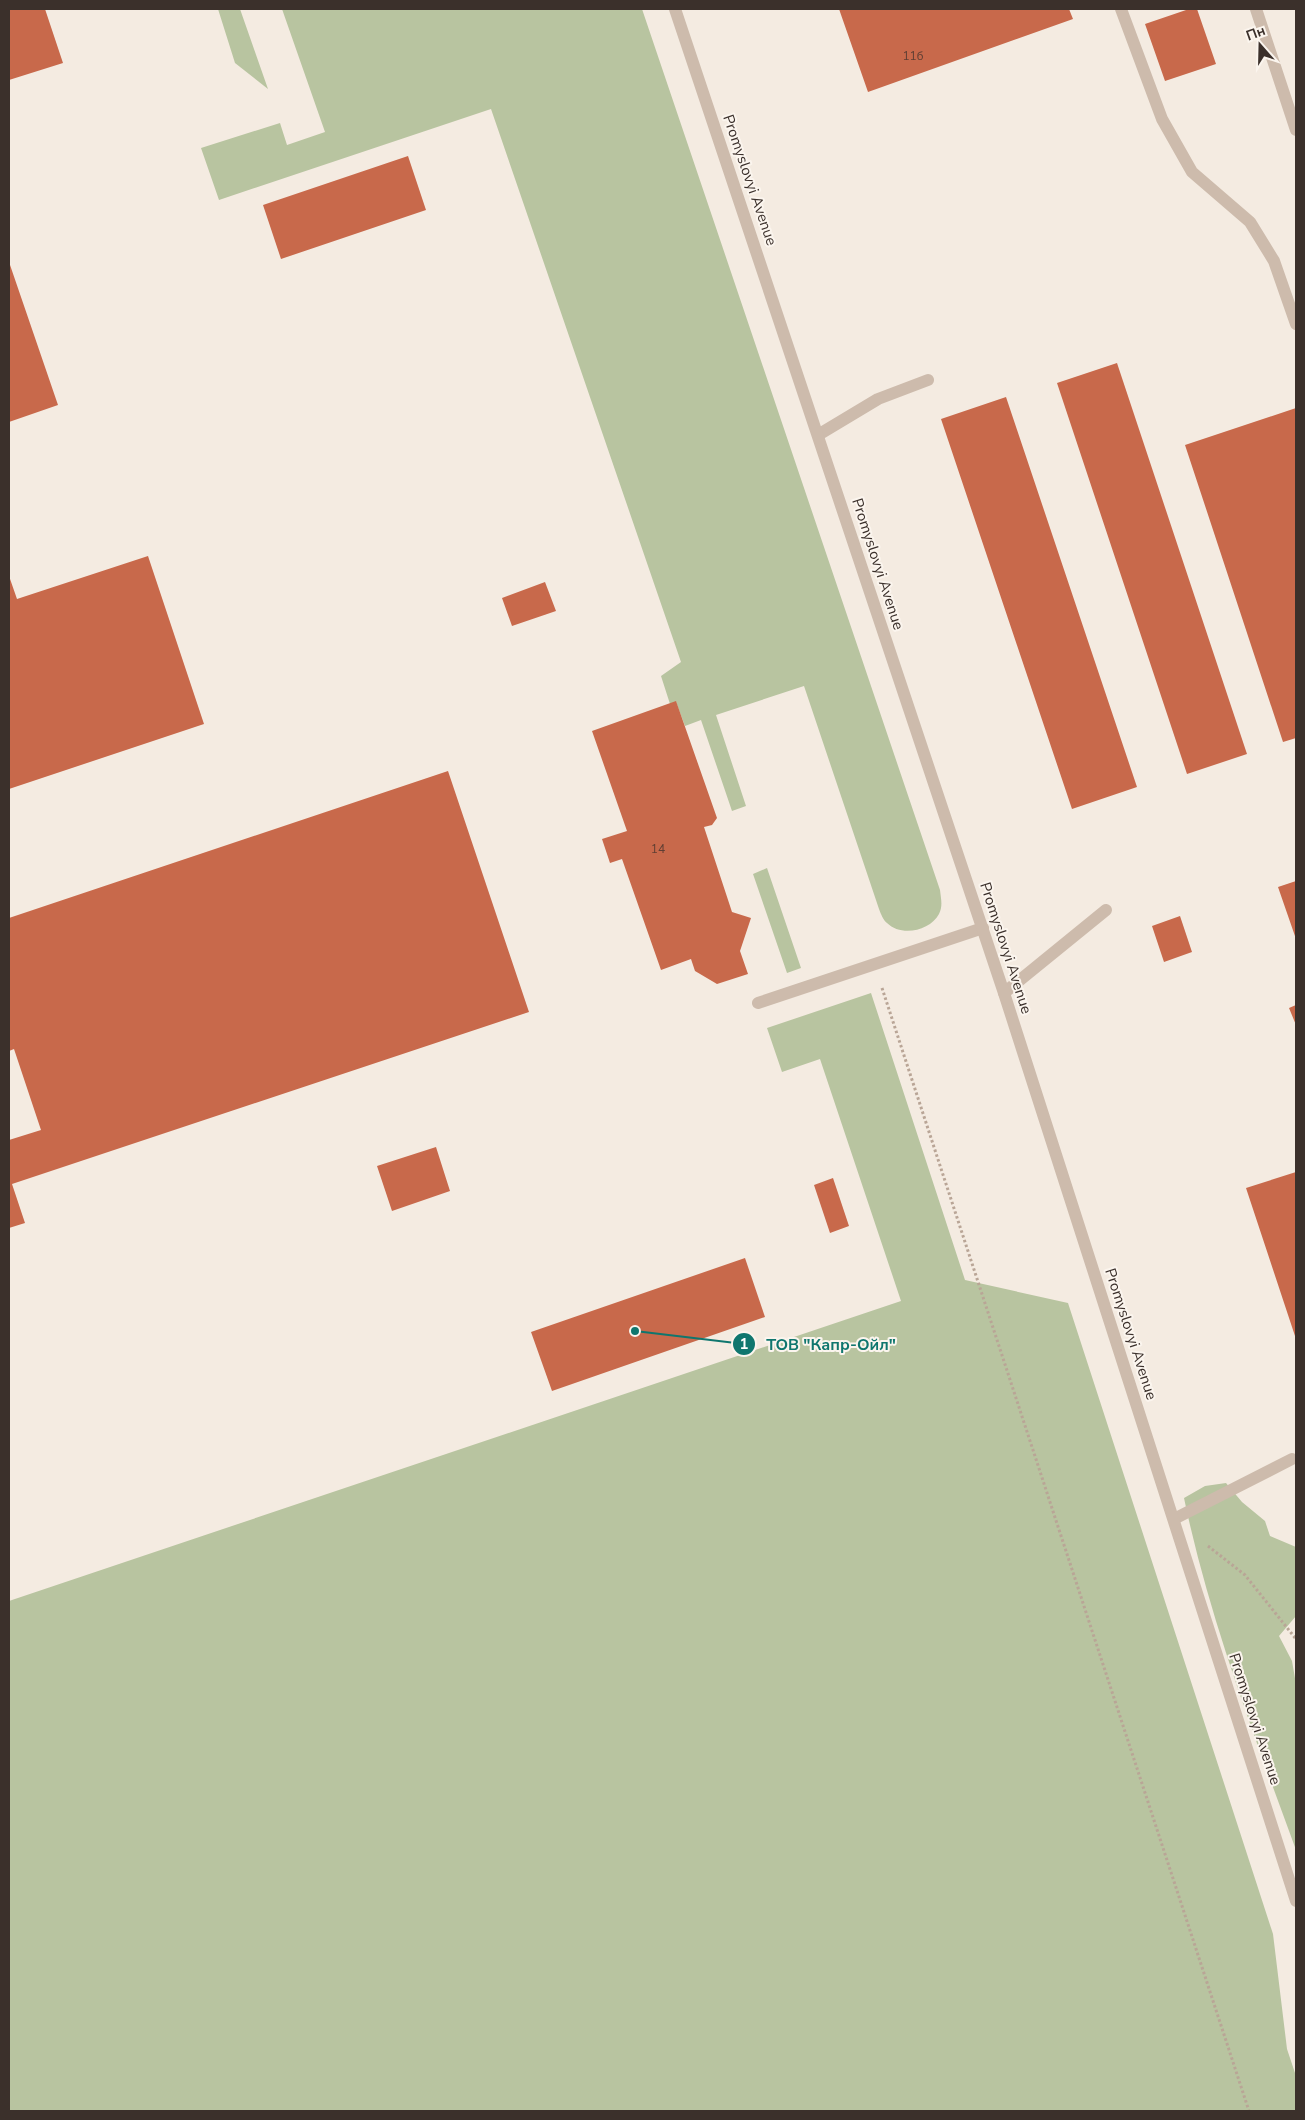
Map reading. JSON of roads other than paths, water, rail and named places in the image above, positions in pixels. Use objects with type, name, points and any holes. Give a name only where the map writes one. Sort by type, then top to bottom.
[{"type":"street","name":"Promyslovyi Avenue","points":[[676,9],[983,928],[1296,1901]]},
{"type":"street","points":[[1121,9],[1162,119],[1192,172],[1250,222],[1274,261],[1296,324]]},
{"type":"street","points":[[1256,9],[1296,130]]},
{"type":"street","points":[[818,435],[878,399],[928,380]]},
{"type":"street","points":[[1004,993],[1106,910]]},
{"type":"street","points":[[758,1003],[983,928]]},
{"type":"street","points":[[1174,1520],[1292,1459]]},
{"type":"place","name":"ТОВ \"Капр-Ойл\"","points":[[635,1331]]}]
